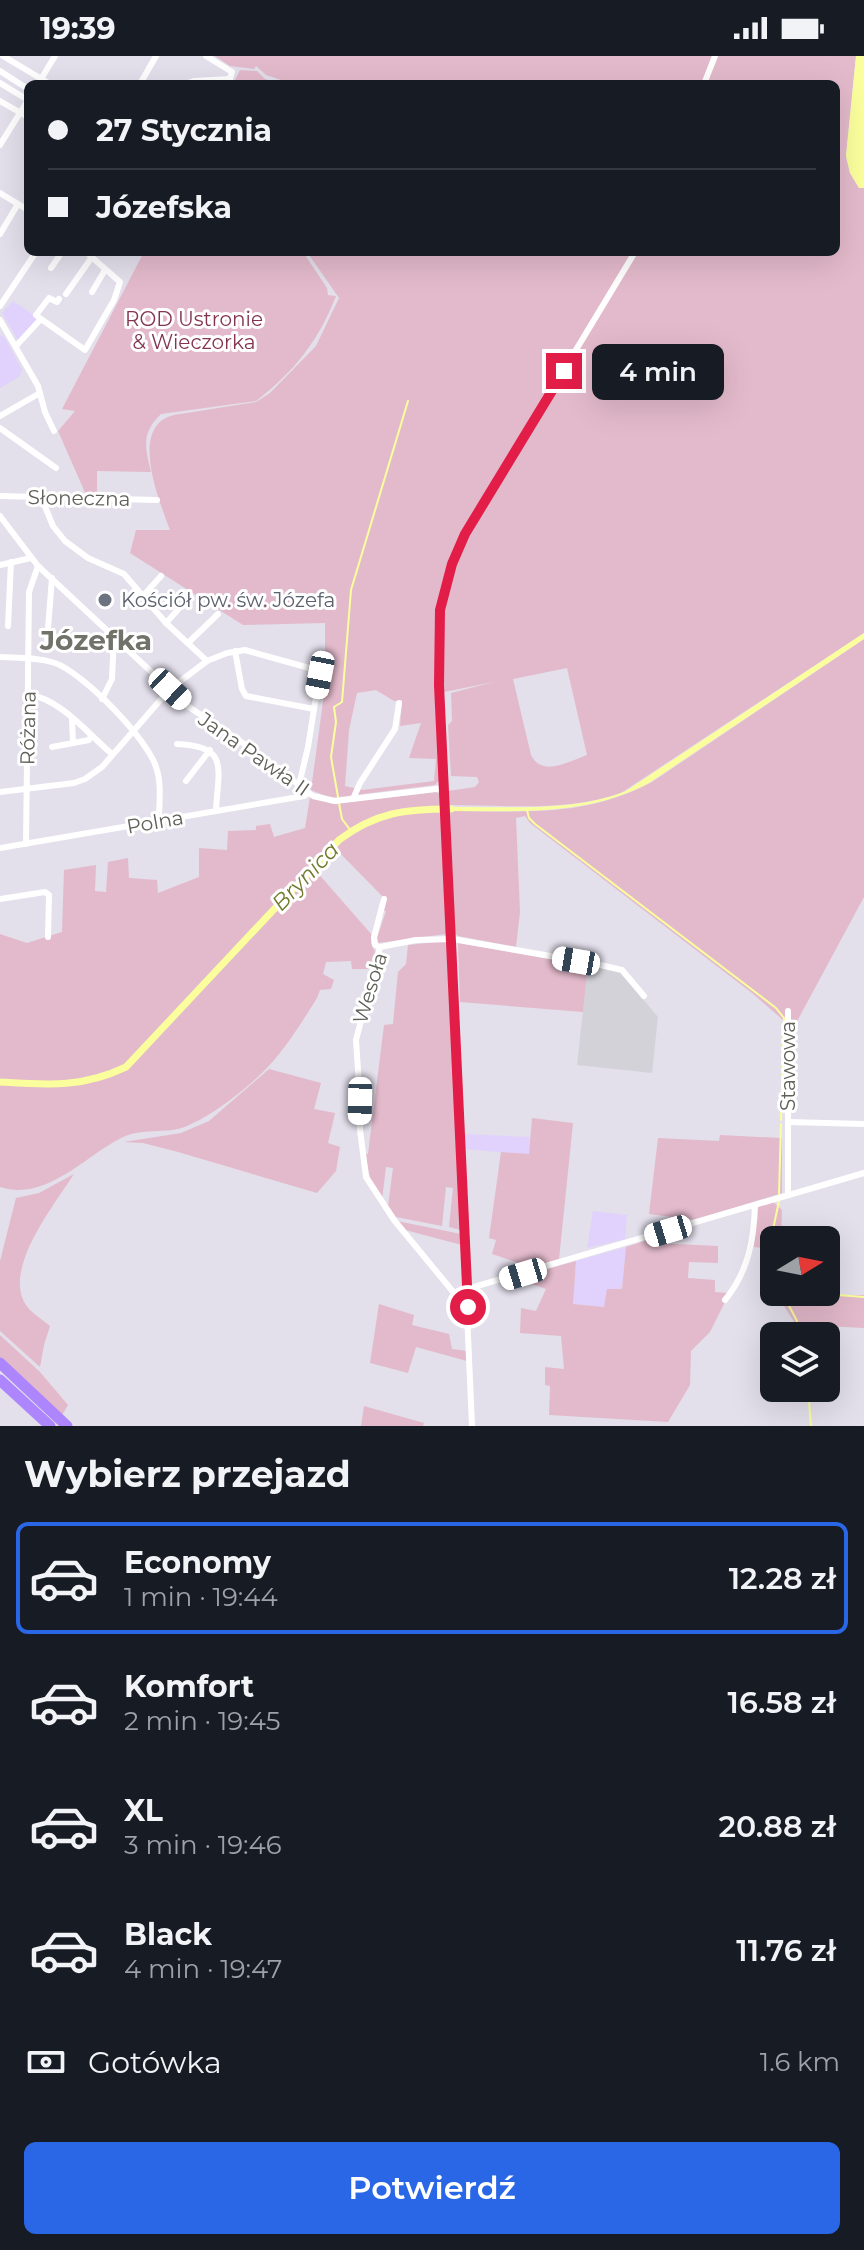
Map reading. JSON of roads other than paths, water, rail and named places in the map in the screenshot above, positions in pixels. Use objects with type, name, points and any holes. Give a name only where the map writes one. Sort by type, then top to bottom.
[{"type":"highway","points":[[0,1363],[67,1426]]},
{"type":"highway","points":[[0,1380],[50,1426]]},
{"type":"street","points":[[3,56],[38,80]]},
{"type":"street","points":[[40,80],[55,56]]},
{"type":"street","points":[[142,80],[156,56]]},
{"type":"street","points":[[206,56],[229,70],[233,74],[230,80]]},
{"type":"street","points":[[706,80],[715,56]]},
{"type":"street","points":[[0,71],[24,86]]},
{"type":"street","points":[[0,83],[24,98]]},
{"type":"street","points":[[0,101],[24,115]]},
{"type":"street","points":[[0,145],[24,106]]},
{"type":"street","points":[[0,193],[24,208]]},
{"type":"street","points":[[0,234],[18,204]]},
{"type":"street","points":[[0,306],[33,256]]},
{"type":"street","points":[[51,268],[59,256]]},
{"type":"street","points":[[66,294],[88,256]]},
{"type":"street","points":[[59,299],[57,302],[49,298],[36,315],[85,350],[114,300],[120,282],[91,256]]},
{"type":"street","points":[[472,1426],[444,800],[438,633],[440,610],[452,564],[465,534],[633,256]]},
{"type":"street","points":[[92,292],[105,270]]},
{"type":"street","points":[[16,346],[41,319]]},
{"type":"street","points":[[0,320],[40,393],[54,431]]},
{"type":"street","points":[[0,416],[40,393]]},
{"type":"street","points":[[0,428],[56,468]]},
{"type":"street","name":"Słoneczna","points":[[0,496],[157,500]]},
{"type":"street","points":[[41,497],[53,526],[65,541],[88,558],[124,574],[166,623],[207,661]]},
{"type":"street","name":"Jana Pawła II","points":[[0,516],[38,566],[189,707],[259,754],[308,793],[322,800],[339,801],[444,788]]},
{"type":"street","points":[[0,565],[31,558]]},
{"type":"street","points":[[8,626],[11,562]]},
{"type":"street","name":"Różana","points":[[26,844],[29,592],[38,566]]},
{"type":"street","points":[[143,596],[161,576]]},
{"type":"street","points":[[47,641],[52,578]]},
{"type":"street","points":[[166,623],[190,596]]},
{"type":"street","points":[[188,643],[218,614]]},
{"type":"street","points":[[102,699],[112,679],[114,635]]},
{"type":"street","points":[[235,651],[246,696],[314,709]]},
{"type":"street","points":[[0,792],[85,779],[102,767],[170,689],[207,661],[235,651],[257,652],[317,669],[320,675],[299,785]]},
{"type":"street","points":[[0,657],[54,663],[72,671],[102,699],[149,751],[156,765],[160,790],[159,821]]},
{"type":"street","points":[[28,694],[47,699],[112,754]]},
{"type":"street","points":[[353,799],[395,729],[399,703]]},
{"type":"street","points":[[72,719],[73,743]]},
{"type":"street","points":[[52,747],[89,740],[91,736]]},
{"type":"street","points":[[177,744],[210,750],[218,764],[216,811]]},
{"type":"street","points":[[186,781],[210,750]]},
{"type":"street","name":"Polna","points":[[0,848],[308,793]]},
{"type":"street","points":[[0,899],[45,892],[49,895],[48,937]]},
{"type":"street","points":[[380,947],[375,945],[374,937],[384,899]]},
{"type":"street","name":"Wesoła","points":[[467,1301],[459,1299],[421,1256],[381,1203],[366,1177],[360,1130],[356,1040],[361,1010],[380,947],[416,940],[451,939],[622,970],[644,996]]},
{"type":"street","name":"Stawowa","points":[[788,1011],[788,1195]]},
{"type":"street","name":"Stawowa","points":[[788,1122],[864,1124]]},
{"type":"street","points":[[467,1289],[864,1173]]},
{"type":"street","points":[[725,1300],[740,1283],[753,1243],[755,1205]]},
{"type":"waterway","points":[[338,797],[331,757],[336,722],[334,707],[342,702],[351,590],[408,401]]},
{"type":"waterway","points":[[339,803],[342,819],[351,831]]},
{"type":"waterway","name":"Brynica","points":[[0,1082],[79,1082],[126,1067],[339,840],[366,823],[392,814],[451,809]]},
{"type":"waterway","points":[[527,810],[535,824],[776,1008],[784,1018],[781,1120]]},
{"type":"waterway","points":[[779,1194],[781,1124]]},
{"type":"waterway","points":[[774,1226],[779,1201]]},
{"type":"waterway","points":[[840,1295],[864,1297]]},
{"type":"waterway","points":[[789,1306],[797,1322]]},
{"type":"waterway","points":[[809,1402],[811,1426]]},
{"type":"place","name":"Kościół pw. św. Józefa","points":[[105,600]]},
{"type":"district","name":"Józefka","points":[[96,640]]},
{"type":"park label","name":"ROD Ustronie & Wieczorka","points":[[194,330]]}]
